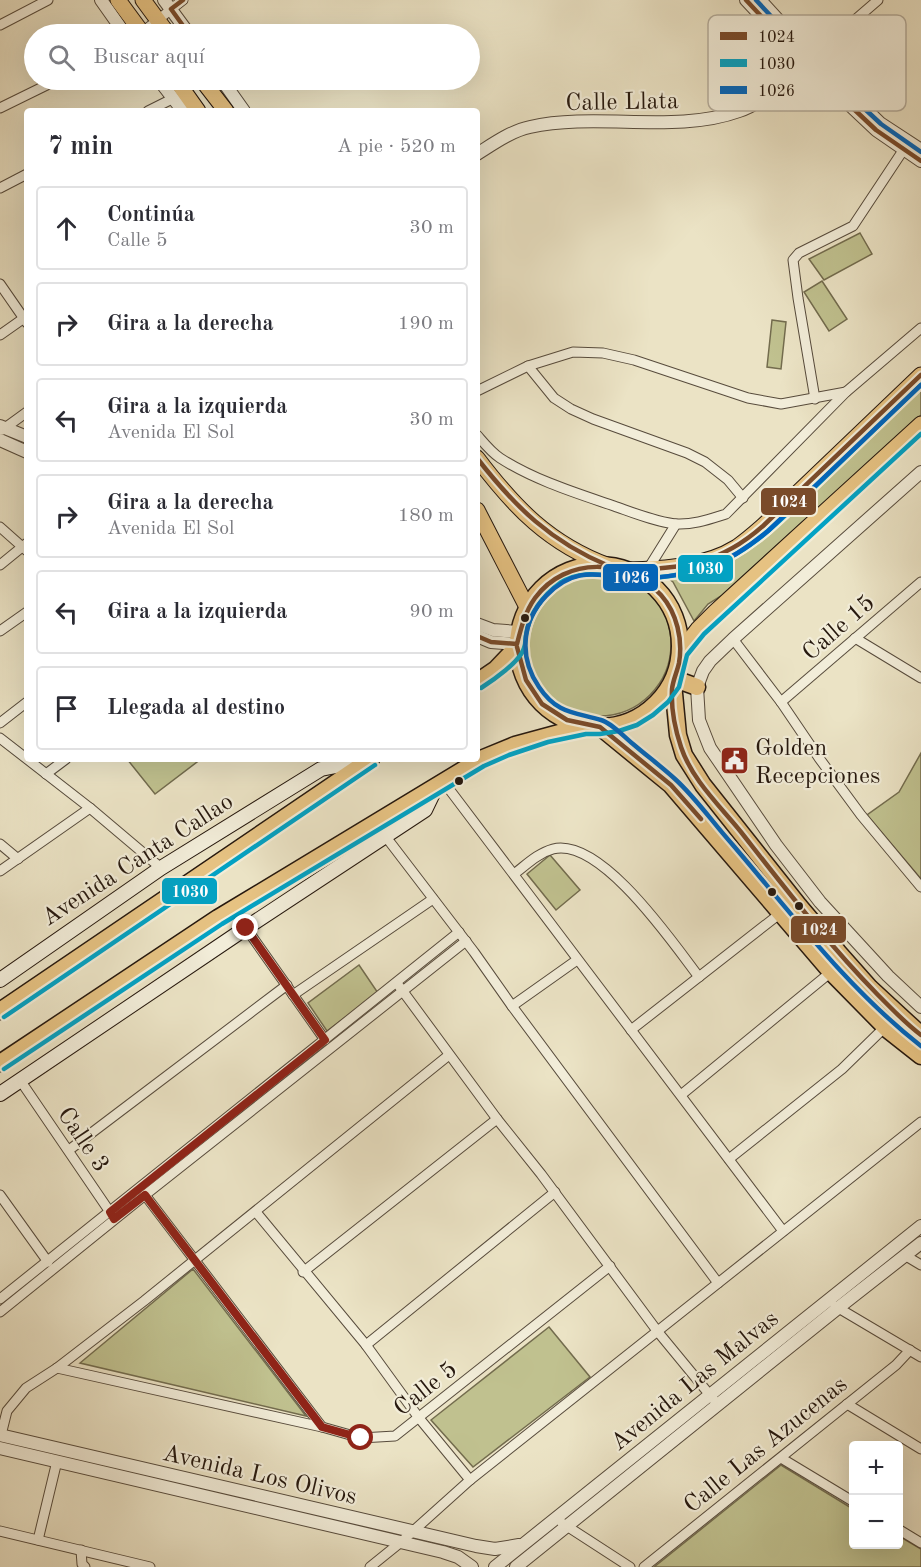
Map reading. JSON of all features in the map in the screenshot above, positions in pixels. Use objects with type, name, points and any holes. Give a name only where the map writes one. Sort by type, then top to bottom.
[{"type":"highway","points":[[921,1035],[870,988],[838,952],[703,784],[684,755],[678,735],[674,681],[680,652],[678,632],[672,612],[660,594],[645,580],[626,570],[609,566],[584,566],[561,574],[542,588],[527,607],[518,641],[521,669],[530,690],[545,707],[564,719],[593,726],[671,785],[831,972],[885,1027],[921,1056]]},
{"type":"highway","points":[[480,680],[496,669],[518,641]]},
{"type":"highway","points":[[480,760],[546,735],[617,724],[634,718],[663,697],[674,681]]},
{"type":"highway","points":[[674,681],[697,687]]},
{"type":"highway","name":"Avenida Canta Callao","points":[[0,1011],[367,762]]},
{"type":"highway","points":[[0,1063],[218,918],[476,762]]},
{"type":"main road","points":[[118,0],[135,24]]},
{"type":"main road","points":[[143,0],[160,24]]},
{"type":"main road","points":[[183,90],[196,108]]},
{"type":"main road","points":[[210,90],[224,108]]},
{"type":"main road","points":[[626,570],[676,567],[712,559],[737,547],[763,526],[921,375]]},
{"type":"main road","points":[[680,652],[715,612],[921,424]]},
{"type":"main road","points":[[480,462],[524,514],[563,545],[584,557],[609,566]]},
{"type":"main road","points":[[480,515],[527,607]]},
{"type":"main road","name":"Avenida Canta Callao","points":[[0,980],[161,868],[321,769],[356,762]]},
{"type":"main road","points":[[0,1094],[246,928],[387,837],[425,810],[440,783]]},
{"type":"street","points":[[0,25],[48,0]]},
{"type":"street","points":[[101,0],[118,24]]},
{"type":"street","points":[[153,24],[168,5],[183,0]]},
{"type":"street","points":[[747,0],[762,15]]},
{"type":"street","points":[[760,0],[772,15]]},
{"type":"street","name":"Calle Llata","points":[[861,15],[878,0]]},
{"type":"street","points":[[168,5],[182,24]]},
{"type":"street","points":[[0,108],[37,90]]},
{"type":"street","points":[[167,90],[181,108]]},
{"type":"street","points":[[229,90],[242,108]]},
{"type":"street","points":[[154,108],[174,98]]},
{"type":"street","name":"Calle Llata","points":[[480,152],[527,127],[564,121],[713,119],[738,111]]},
{"type":"street","points":[[858,111],[876,130],[921,161]]},
{"type":"street","points":[[866,111],[880,123],[921,150]]},
{"type":"street","points":[[815,399],[793,260],[799,253],[853,226],[904,149]]},
{"type":"street","points":[[0,188],[24,176]]},
{"type":"street","points":[[0,284],[24,316]]},
{"type":"street","points":[[0,335],[24,320]]},
{"type":"street","points":[[480,438],[497,456],[530,474],[633,513],[676,524],[704,522],[726,514],[846,392],[921,328]]},
{"type":"street","points":[[480,390],[528,366],[573,352],[603,353],[634,360],[748,398],[781,404],[846,392]]},
{"type":"street","points":[[528,366],[554,398],[571,409],[705,462],[728,480],[743,498]]},
{"type":"street","points":[[1,432],[24,414]]},
{"type":"street","points":[[1,432],[24,436]]},
{"type":"street","points":[[1,432],[24,450]]},
{"type":"street","points":[[921,472],[710,661],[697,687],[699,720],[710,748],[776,845],[820,902],[888,976],[921,1008]]},
{"type":"street","points":[[480,522],[492,535]]},
{"type":"street","points":[[648,569],[676,524]]},
{"type":"street","points":[[0,527],[24,546]]},
{"type":"street","points":[[0,565],[24,548]]},
{"type":"street","name":"Calle 15","points":[[781,702],[921,583]]},
{"type":"street","points":[[0,631],[24,614]]},
{"type":"street","points":[[480,625],[518,641]]},
{"type":"street","points":[[480,637],[491,642],[518,641]]},
{"type":"street","points":[[855,638],[921,678]]},
{"type":"street","points":[[733,639],[861,815],[921,887]]},
{"type":"street","points":[[0,723],[24,704]]},
{"type":"street","points":[[0,738],[24,757]]},
{"type":"street","points":[[31,762],[161,868]]},
{"type":"street","points":[[46,774],[62,762]]},
{"type":"street","points":[[440,783],[514,874],[783,1231]]},
{"type":"street","points":[[0,871],[90,808]]},
{"type":"street","points":[[387,837],[718,1283]]},
{"type":"street","points":[[0,844],[18,859]]},
{"type":"street","points":[[514,874],[552,849],[565,848],[602,865],[620,879],[699,977]]},
{"type":"street","points":[[293,995],[433,899]]},
{"type":"street","points":[[631,1030],[782,912]]},
{"type":"street","points":[[246,928],[325,1040]]},
{"type":"street","points":[[0,1299],[112,1216],[145,1195],[399,987],[459,932]]},
{"type":"street","points":[[0,1312],[325,1040],[466,941]]},
{"type":"street","points":[[512,1006],[577,960]]},
{"type":"street","points":[[681,1095],[831,972]]},
{"type":"street","points":[[69,1150],[287,985]]},
{"type":"street","points":[[399,987],[658,1332],[714,1399]]},
{"type":"street","points":[[729,1159],[842,1069],[885,1027]]},
{"type":"street","points":[[1,1435],[7,1411],[26,1388],[57,1368],[144,1301],[194,1258],[256,1212],[449,1055]]},
{"type":"street","name":"Calle 3","points":[[20,1080],[112,1216]]},
{"type":"street","points":[[303,1272],[497,1119]]},
{"type":"street","points":[[370,1567],[470,1480],[921,1122]]},
{"type":"street","points":[[366,1345],[555,1192]]},
{"type":"street","points":[[145,1195],[322,1427]]},
{"type":"street","points":[[0,1196],[48,1262]]},
{"type":"street","points":[[256,1212],[303,1272],[366,1345],[418,1418],[470,1480]]},
{"type":"street","name":"Avenida Las Malvas","points":[[516,1567],[561,1522],[832,1304],[921,1226]]},
{"type":"street","name":"Avenida Las Malvas","points":[[832,1304],[906,1256],[921,1243]]},
{"type":"street","points":[[906,1256],[921,1265]]},
{"type":"street","name":"Calle 5","points":[[57,1368],[322,1427],[361,1438],[395,1437],[610,1266]]},
{"type":"street","points":[[832,1304],[921,1357]]},
{"type":"street","name":"Calle Las Azucenas","points":[[644,1567],[896,1365],[910,1350]]},
{"type":"street","points":[[848,1404],[921,1449]]},
{"type":"street","name":"Avenida Los Olivos","points":[[1,1435],[488,1548]]},
{"type":"street","name":"Avenida Los Olivos","points":[[0,1448],[401,1542],[458,1557],[472,1567]]},
{"type":"street","points":[[781,1458],[849,1499]]},
{"type":"street","points":[[38,1540],[57,1461]]},
{"type":"street","points":[[561,1522],[630,1567]]},
{"type":"street","name":"Avenida Las Malvas","points":[[498,1566],[525,1542],[561,1522]]},
{"type":"street","points":[[0,1531],[150,1567]]},
{"type":"street","points":[[903,1532],[921,1543]]},
{"type":"street","points":[[498,1566],[488,1548],[503,1548],[525,1542]]},
{"type":"street","points":[[81,1550],[82,1564],[85,1567]]},
{"type":"green space","points":[[860,233],[872,254],[824,280],[809,259]]},
{"type":"green space","points":[[822,281],[847,319],[829,331],[804,292]]},
{"type":"green space","points":[[772,320],[786,322],[781,369],[767,367]]},
{"type":"green space","points":[[921,384],[921,415],[721,596],[708,604],[694,621],[673,582],[664,575],[707,569],[730,560],[752,547]]},
{"type":"green space","points":[[599,572],[626,578],[639,584],[650,593],[659,604],[665,617],[671,644],[665,671],[659,684],[650,695],[639,704],[626,710],[599,716],[572,710],[559,704],[548,695],[539,684],[533,671],[527,644],[533,617],[539,604],[548,593],[559,584],[572,578]]},
{"type":"green space","points":[[921,753],[921,879],[867,815],[899,792]]},
{"type":"green space","points":[[129,762],[197,762],[155,794]]},
{"type":"green space","points":[[550,855],[580,890],[556,910],[527,874]]},
{"type":"green space","points":[[359,965],[378,993],[327,1031],[308,1003]]},
{"type":"green space","points":[[193,1269],[306,1416],[80,1363]]},
{"type":"green space","points":[[549,1327],[590,1377],[473,1467],[431,1420]]},
{"type":"green space","points":[[781,1465],[849,1507],[849,1549],[903,1549],[903,1538],[921,1549],[921,1567],[654,1567]]},
{"type":"transit line","name":"1024","points":[[182,24],[171,9],[183,0]]},
{"type":"transit line","name":"1024","points":[[746,0],[760,15]]},
{"type":"transit line","name":"1026","points":[[756,0],[770,15]]},
{"type":"transit line","name":"1024","points":[[856,111],[876,130],[921,161]]},
{"type":"transit line","name":"1026","points":[[867,111],[881,124],[921,152]]},
{"type":"transit line","name":"1024","points":[[626,570],[665,568],[699,562],[715,557],[747,539],[921,375]]},
{"type":"transit line","name":"1030","points":[[481,688],[518,659],[525,646],[528,627],[534,612],[548,593],[560,583],[578,575],[588,574],[625,578],[678,575],[703,569],[737,554],[767,532],[921,385]]},
{"type":"transit line","name":"1026","points":[[921,385],[768,531],[740,552],[712,566],[683,574],[648,578],[595,574],[571,578],[546,596],[538,606],[532,617],[526,640],[528,664],[546,696],[567,711],[609,724],[683,786],[845,975],[894,1024],[921,1046]]},
{"type":"transit line","name":"1030","points":[[4,1069],[222,924],[484,766],[548,742],[586,734],[619,731],[637,725],[653,715],[668,702],[679,687],[687,655],[704,634],[921,434]]},
{"type":"transit line","name":"1024","points":[[480,462],[520,507],[552,534],[569,546],[609,566]]},
{"type":"transit line","name":"1024","points":[[480,637],[491,642],[517,644],[526,614],[535,598],[548,584],[580,569],[597,567],[631,574],[647,583],[661,595],[667,602],[678,627],[680,654],[672,689],[673,711],[681,747],[692,771],[842,956],[894,1011],[921,1035]]},
{"type":"transit line","name":"1024","points":[[517,647],[526,680],[542,704],[567,720],[600,727],[671,785],[701,819]]},
{"type":"transit line","name":"1030","points":[[4,1017],[375,765]]},
{"type":"place","name":"Golden Recepciones","points":[[734,761]]},
{"type":"route","points":[[246,928],[325,1040],[110,1212],[114,1219],[145,1195],[322,1427],[361,1438]]}]
